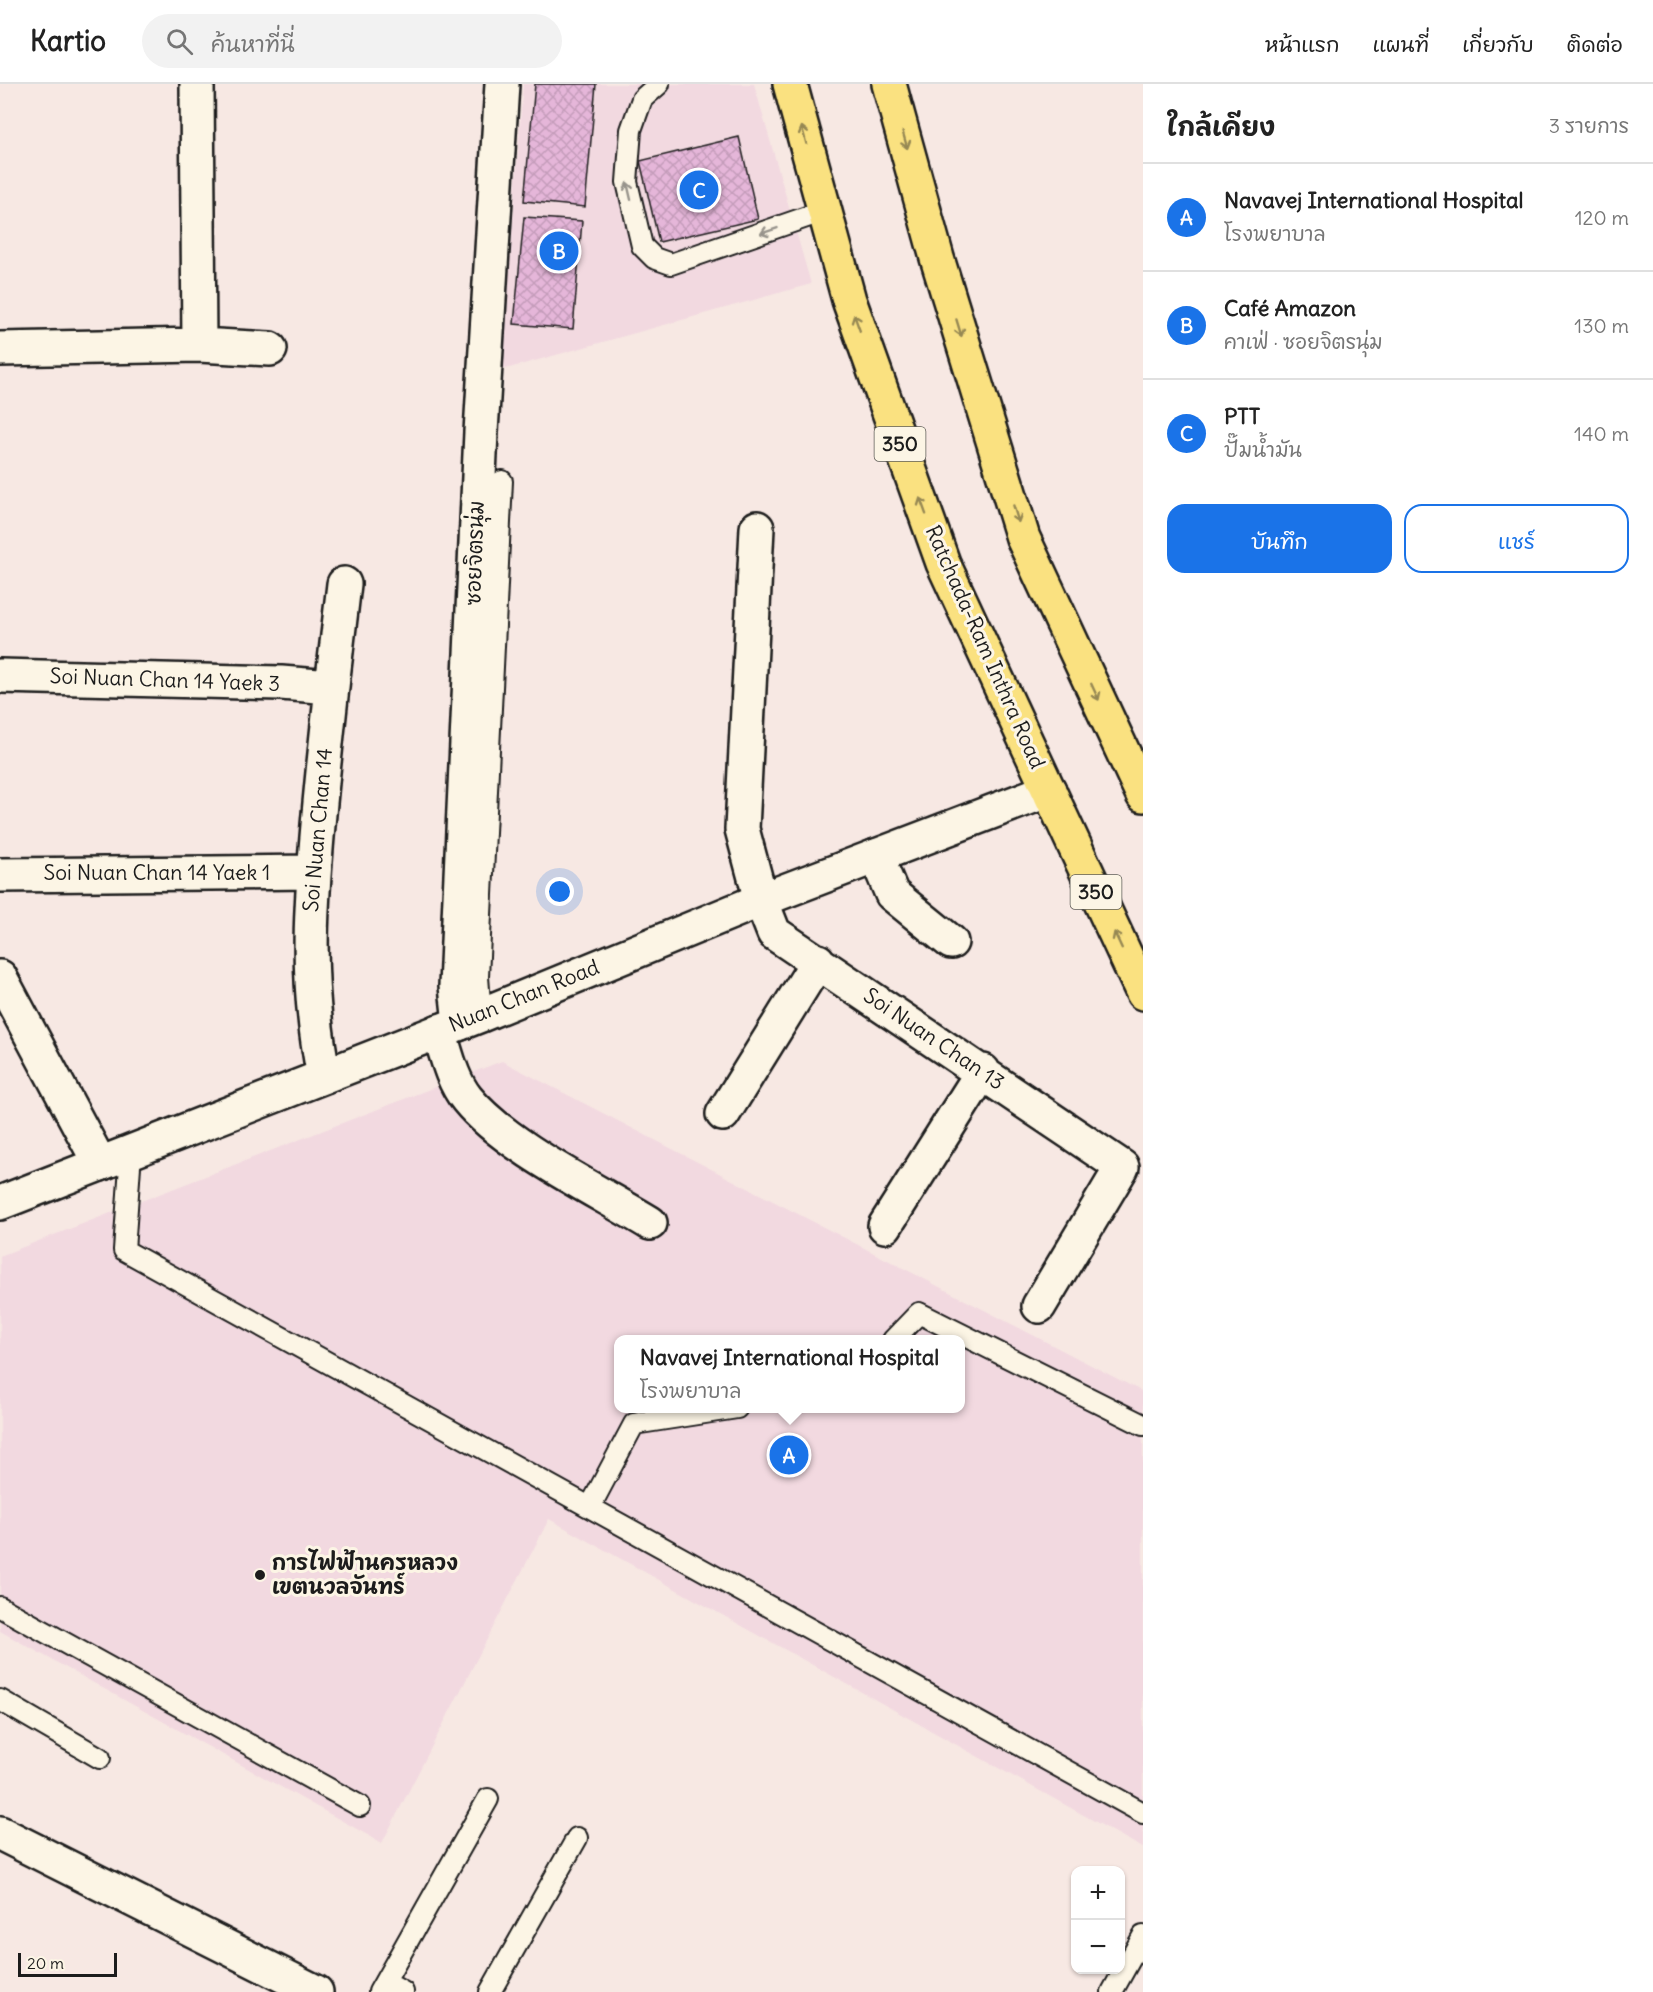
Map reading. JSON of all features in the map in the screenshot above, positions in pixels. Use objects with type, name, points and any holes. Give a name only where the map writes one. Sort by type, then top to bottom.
[{"type":"main road","name":"Ratchada-Ram Inthra Road","points":[[790,84],[849,300],[943,563],[1143,993]]},
{"type":"main road","points":[[889,84],[937,258],[1023,538],[1135,758],[1143,795]]},
{"type":"street","points":[[197,84],[199,345]]},
{"type":"street","name":"ซอยจิตรนุ่ม","points":[[502,84],[480,432],[456,986],[460,1023],[453,1072],[467,1099],[512,1140],[650,1223]]},
{"type":"street","points":[[0,349],[199,345],[270,350]]},
{"type":"street","name":"Soi Nuan Chan 13","points":[[757,528],[742,829],[761,900],[774,933],[983,1071],[1122,1167],[1039,1306]]},
{"type":"street","name":"Soi Nuan Chan 14","points":[[324,1076],[317,1041],[309,974],[313,872],[331,687],[344,584]]},
{"type":"street","name":"Soi Nuan Chan 14 Yaek 3","points":[[0,676],[281,683],[331,687]]},
{"type":"street","name":"Nuan Chan Road","points":[[0,1203],[460,1023],[761,900],[1049,790]]},
{"type":"street","points":[[876,856],[892,894],[951,942]]},
{"type":"street","name":"Soi Nuan Chan 14 Yaek 1","points":[[0,875],[313,872]]},
{"type":"street","points":[[723,1114],[818,961]]},
{"type":"street","points":[[0,977],[100,1164]]},
{"type":"street","points":[[885,1226],[983,1071]]},
{"type":"street","points":[[0,1833],[316,1992]]},
{"type":"lane","points":[[658,84],[642,99],[631,130],[627,182],[642,246],[654,258],[671,264],[824,211]]},
{"type":"lane","points":[[460,1023],[478,977],[502,482]]},
{"type":"lane","points":[[131,1152],[124,1250],[1143,1813]]},
{"type":"lane","points":[[898,1335],[919,1313],[963,1335]]},
{"type":"lane","points":[[965,1336],[1143,1425]]},
{"type":"lane","points":[[590,1507],[634,1424],[705,1413]]},
{"type":"lane","points":[[0,1607],[360,1806]]},
{"type":"lane","points":[[0,1700],[100,1758]]},
{"type":"lane","points":[[403,1992],[382,1987],[488,1799]]},
{"type":"lane","points":[[490,1992],[577,1838]]},
{"type":"lane","points":[[1112,1992],[1143,1936]]},
{"type":"shaded area","points":[[523,84],[754,84],[811,284],[502,370]]},
{"type":"shaded area","points":[[502,1061],[1143,1392],[1143,1848],[549,1519],[382,1843],[0,1631],[0,1256]]},
{"type":"building","points":[[535,84],[596,84],[585,207],[524,201]]},
{"type":"building","points":[[739,137],[758,219],[659,242],[640,161]]},
{"type":"building","points":[[524,217],[582,221],[573,329],[514,324]]},
{"type":"place","name":"PTT","points":[[699,190]]},
{"type":"place","name":"Café Amazon","points":[[559,251]]},
{"type":"place","name":"Navavej International Hospital","points":[[789,1455]]},
{"type":"place","name":"การไฟฟ้านครหลวง เขตนวลจันทร์","points":[[260,1575]]}]
